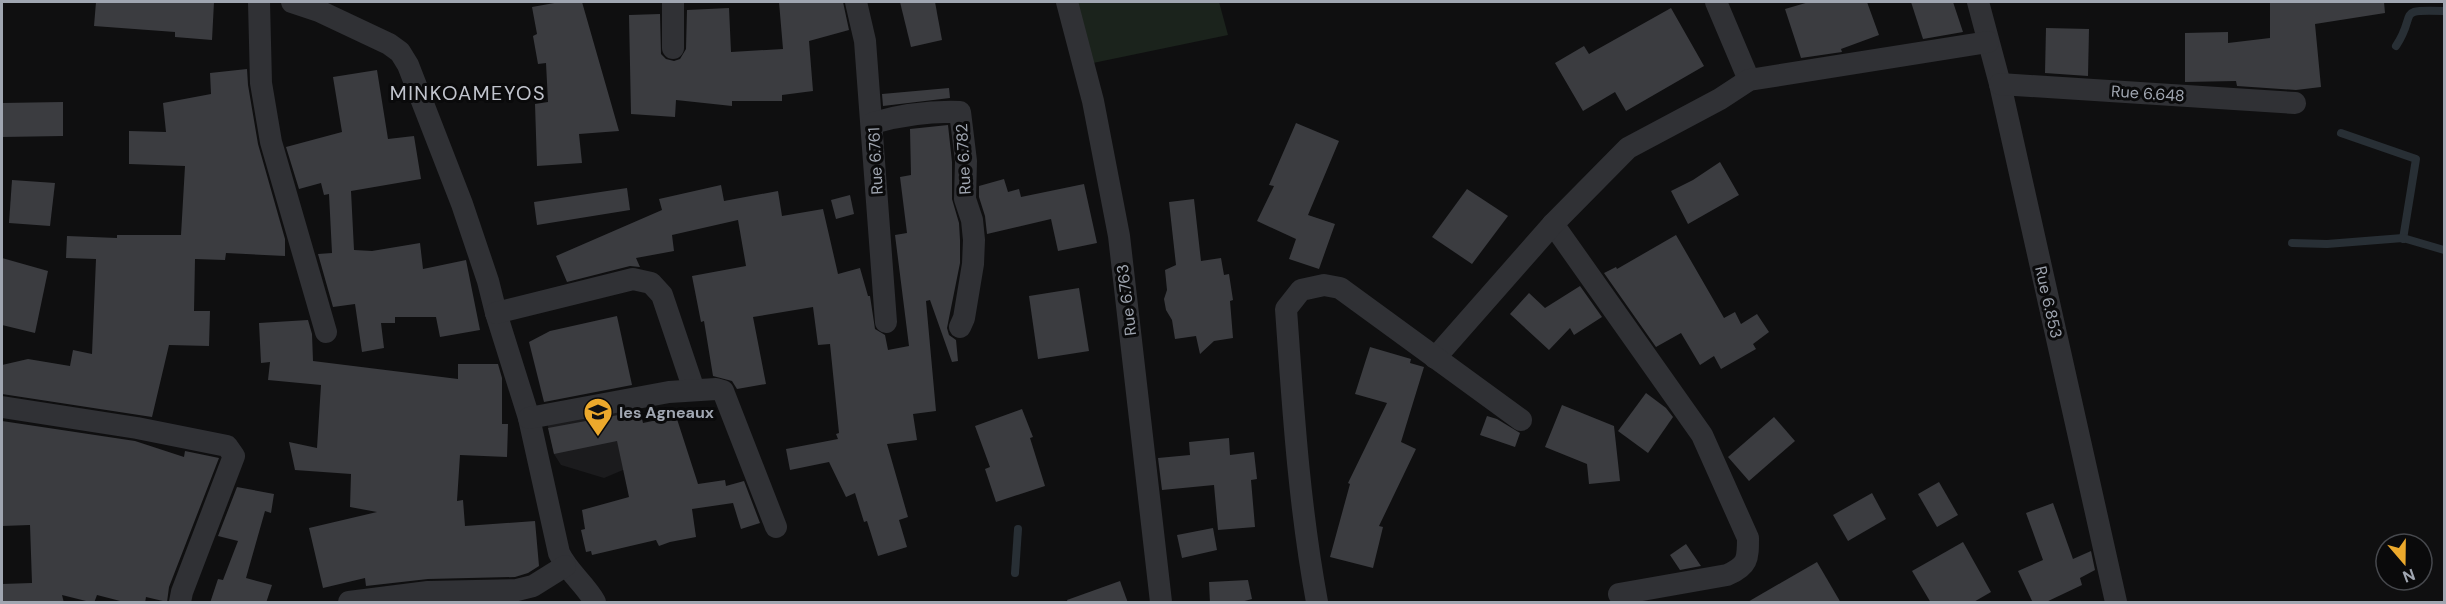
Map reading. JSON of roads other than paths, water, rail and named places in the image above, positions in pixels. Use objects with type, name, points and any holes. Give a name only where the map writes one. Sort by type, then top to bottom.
[{"type":"street","points":[[259,2],[261,83],[271,142],[326,332]]},
{"type":"street","points":[[292,2],[329,16],[389,44],[400,52],[408,65],[462,204],[488,281],[529,418],[559,553],[565,566],[596,603]]},
{"type":"street","points":[[673,2],[673,48]]},
{"type":"street","name":"Rue 6.761","points":[[856,2],[865,41],[873,123],[886,322]]},
{"type":"street","name":"Rue 6.763","points":[[1067,2],[1093,101],[1119,236],[1161,603]]},
{"type":"street","points":[[1716,2],[1749,80]]},
{"type":"street","name":"Rue 6.853","points":[[1978,2],[2000,84],[2116,603]]},
{"type":"street","points":[[1435,358],[1553,224],[1628,148],[1720,99],[1749,80],[1988,42]]},
{"type":"street","name":"Rue 6.648","points":[[2000,84],[2295,103]]},
{"type":"street","name":"Rue 6.782","points":[[873,123],[899,115],[942,111],[960,112],[966,161],[965,199],[972,220],[974,252],[964,318],[960,327]]},
{"type":"street","points":[[1553,224],[1702,435],[1748,538],[1748,555],[1742,569],[1727,575],[1619,594]]},
{"type":"street","points":[[496,313],[633,279],[651,282],[662,295],[694,390]]},
{"type":"street","points":[[1317,603],[1306,541],[1296,453],[1287,309],[1301,290],[1324,285],[1340,288],[1521,420]]},
{"type":"street","points":[[529,418],[669,392],[716,389],[723,391],[776,527]]},
{"type":"street","points":[[2,407],[137,428],[227,446],[231,449],[234,456],[182,592],[180,603]]},
{"type":"street","points":[[350,603],[428,592],[517,590],[534,586],[565,566]]},
{"type":"waterway","points":[[2396,46],[2413,12],[2444,11]]},
{"type":"waterway","points":[[2341,133],[2416,159],[2403,239]]},
{"type":"waterway","points":[[2292,243],[2327,244],[2403,238],[2444,250]]},
{"type":"waterway","points":[[1015,573],[1018,529]]},
{"type":"place","name":"les Agneaux","points":[[598,438]]},
{"type":"district","name":"MINKOAMEYOS","points":[[468,93]]}]
